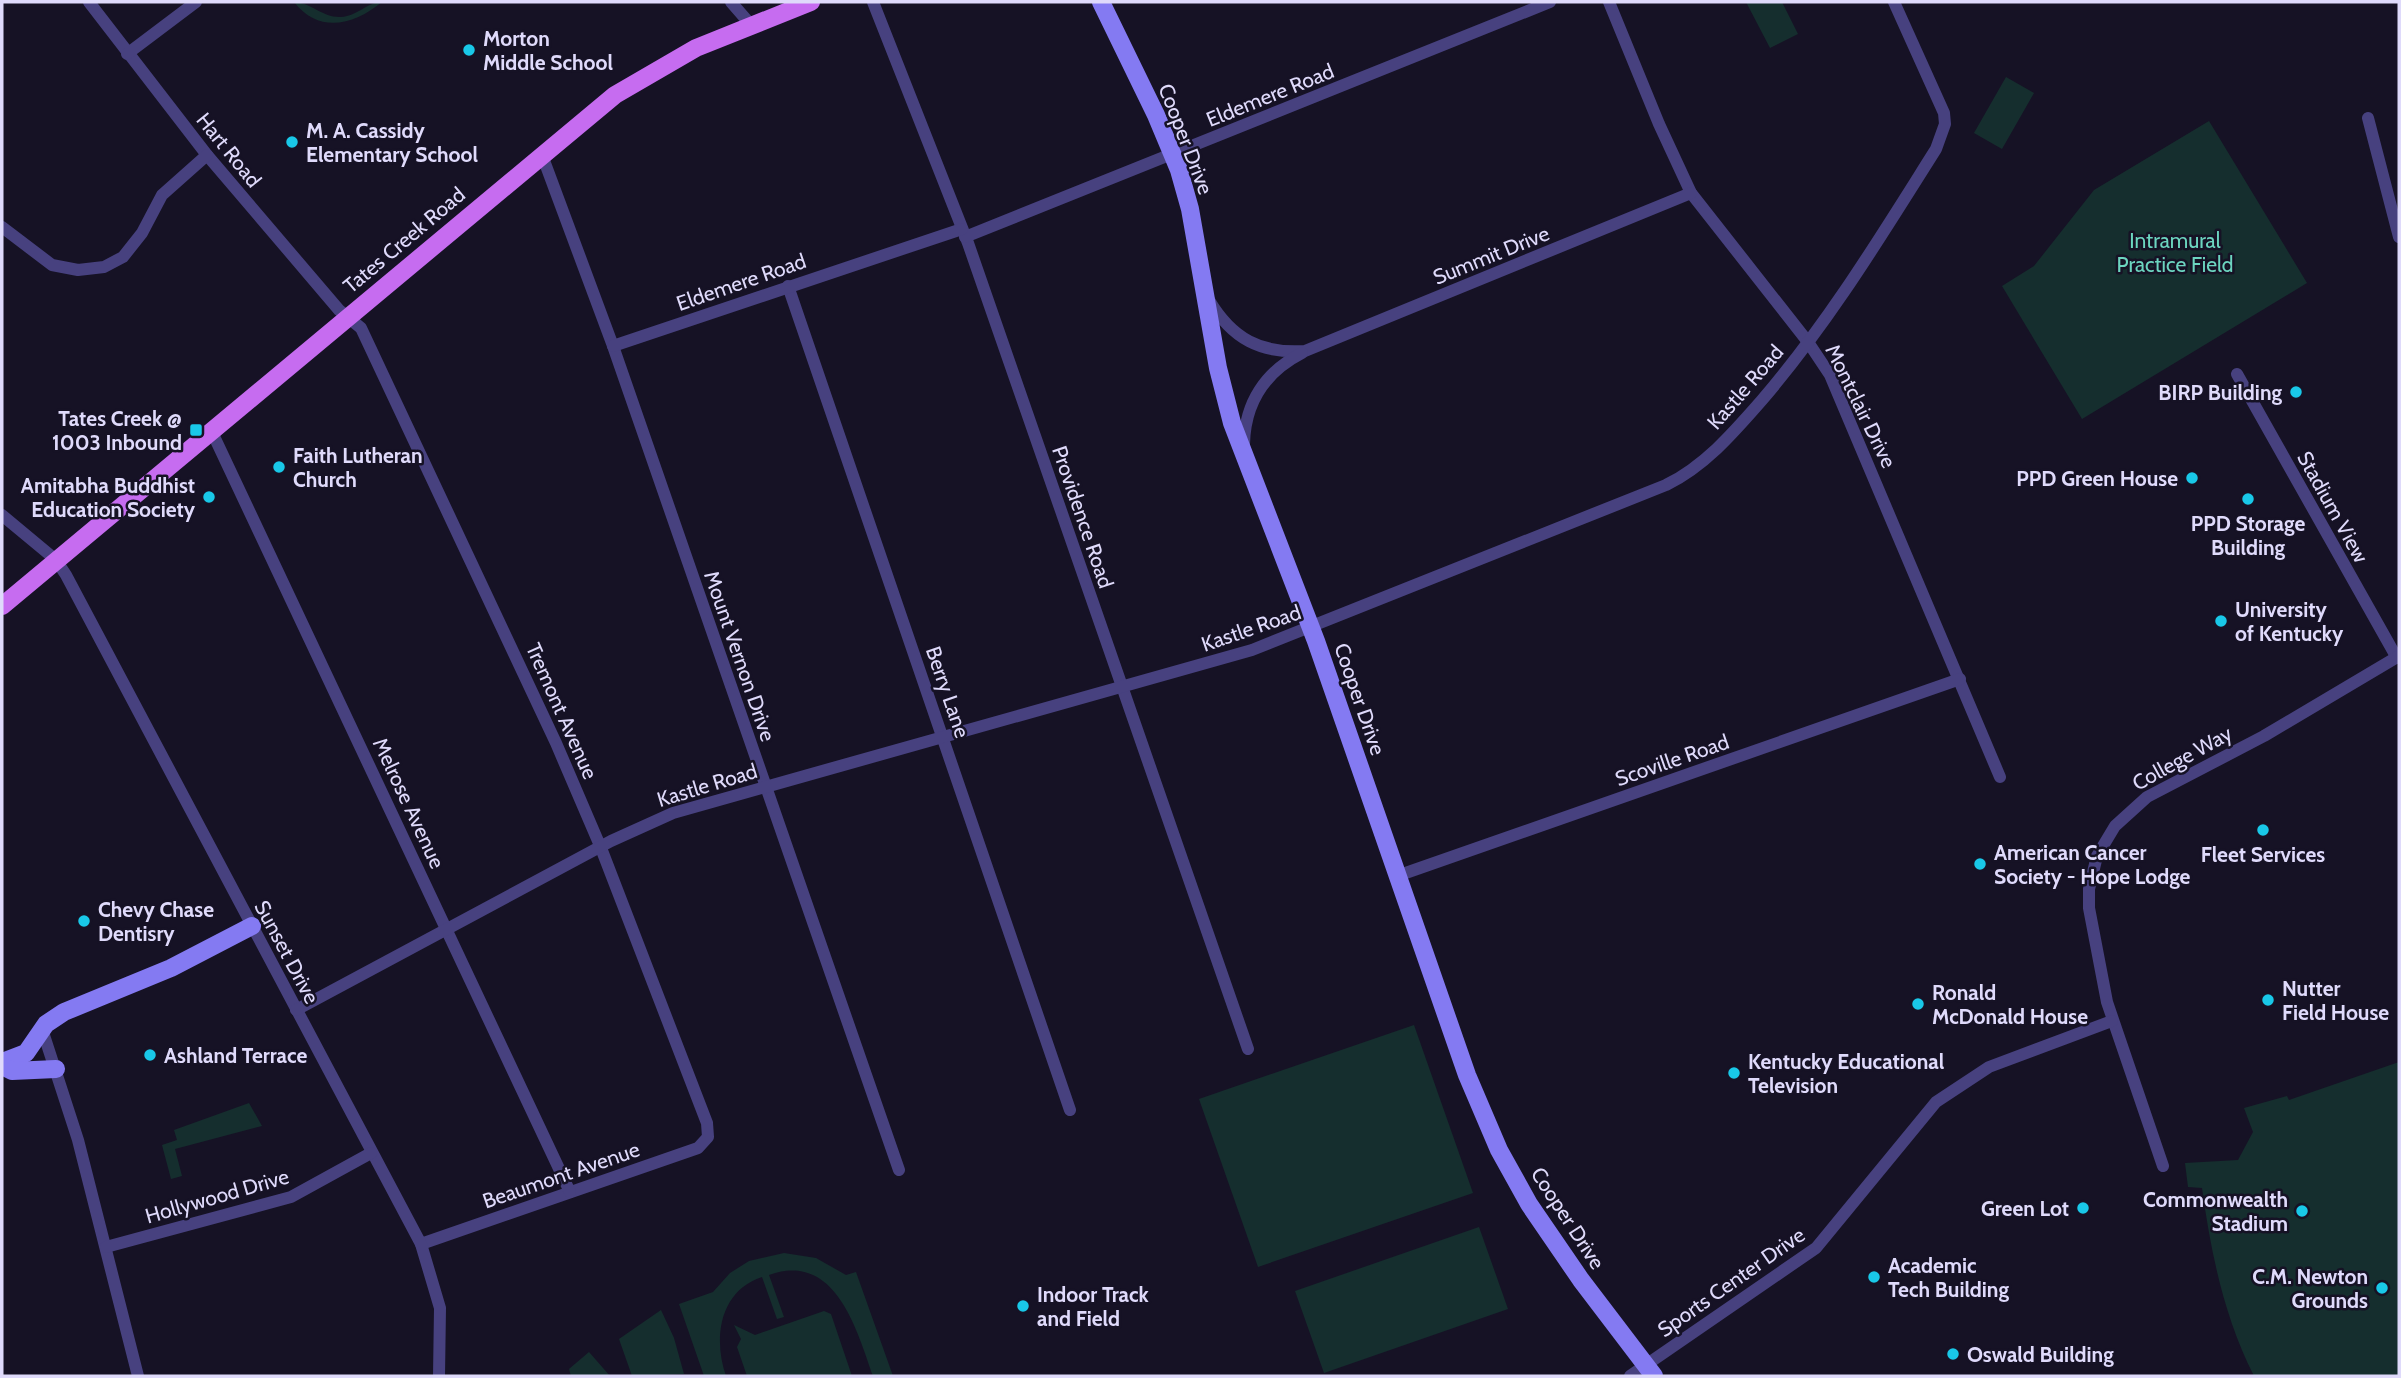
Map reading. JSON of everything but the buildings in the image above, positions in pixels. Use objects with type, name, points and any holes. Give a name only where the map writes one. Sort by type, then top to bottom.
[{"type":"main road","name":"Tates Creek Road","points":[[2,606],[615,95],[650,72],[751,25],[811,2]]},
{"type":"main road","name":"Cooper Drive","points":[[1101,2],[1173,154],[1190,209],[1223,393],[1311,628],[1467,1075],[1499,1150],[1547,1232],[1650,1371]]},
{"type":"main road","points":[[2,1064],[26,1053],[42,1028],[64,1012],[171,968],[252,926]]},
{"type":"main road","points":[[2,1064],[12,1071],[56,1069]]},
{"type":"street","name":"Hart Road","points":[[89,2],[207,155],[347,317]]},
{"type":"street","points":[[127,54],[196,2]]},
{"type":"street","points":[[731,2],[751,25]]},
{"type":"street","name":"Providence Road","points":[[873,2],[964,233],[1248,1049]]},
{"type":"street","name":"Eldemere Road","points":[[613,346],[788,286],[964,233],[1173,154],[1550,2]]},
{"type":"street","name":"Montclair Drive","points":[[1609,2],[1658,124],[1691,192],[1808,342],[1844,404],[2000,777]]},
{"type":"street","name":"Kastle Road","points":[[296,1010],[601,848],[673,813],[1252,650],[1675,480],[1703,461],[1744,421],[1808,342],[1849,287],[1936,149],[1945,124],[1944,113],[1894,2]]},
{"type":"street","points":[[2368,118],[2399,237]]},
{"type":"street","points":[[2,227],[52,265],[78,270],[104,267],[123,257],[142,233],[162,195],[207,155]]},
{"type":"street","name":"Mount Vernon Drive","points":[[542,156],[613,346],[899,1170]]},
{"type":"street","name":"Summit Drive","points":[[1244,453],[1244,428],[1259,388],[1284,363],[1305,351],[1691,192]]},
{"type":"street","name":"Berry Lane","points":[[788,286],[1070,1110]]},
{"type":"street","name":"Summit Drive","points":[[1206,294],[1225,325],[1248,343],[1276,351],[1305,351]]},
{"type":"street","name":"Tremont Avenue","points":[[347,317],[361,328],[556,743],[601,848],[707,1123],[708,1137]]},
{"type":"street","name":"Stadium View","points":[[2237,374],[2398,657]]},
{"type":"street","name":"Melrose Avenue","points":[[212,432],[570,1192]]},
{"type":"street","points":[[2,515],[56,560]]},
{"type":"street","name":"Sunset Drive","points":[[56,560],[421,1244],[440,1308],[439,1376]]},
{"type":"street","name":"College Way","points":[[2163,1166],[2112,1021],[2089,908],[2094,867],[2115,826],[2147,797],[2264,736],[2398,657]]},
{"type":"street","name":"Scoville Road","points":[[1397,876],[1960,680]]},
{"type":"street","name":"Sports Center Drive","points":[[1630,1376],[1650,1371],[1816,1248],[1936,1101],[1989,1067],[2112,1021]]},
{"type":"street","points":[[42,1028],[106,1247],[138,1376]]},
{"type":"street","name":"Beaumont Avenue","points":[[421,1244],[698,1148],[708,1137]]},
{"type":"street","name":"Hollywood Drive","points":[[106,1247],[290,1197],[372,1153]]},
{"type":"green space","points":[[294,2],[306,4],[334,17],[341,17],[382,2],[361,16],[338,23],[315,19]]},
{"type":"green space","points":[[1746,2],[1782,2],[1798,34],[1770,48]]},
{"type":"green space","points":[[2006,77],[2034,93],[2002,149],[1974,133]]},
{"type":"green space","name":"Intramural Practice Field","points":[[2209,121],[2307,283],[2082,419],[2002,286],[2034,266],[2094,190]]},
{"type":"green space","points":[[1414,1025],[1473,1193],[1258,1267],[1199,1099]]},
{"type":"green space","name":"Commonwealth Stadium","points":[[2399,1062],[2399,1376],[2254,1376],[2234,1331],[2220,1284],[2202,1188],[2188,1187],[2185,1163],[2238,1160],[2253,1132],[2244,1108],[2287,1096],[2289,1100]]},
{"type":"green space","points":[[249,1103],[262,1126],[175,1149],[182,1176],[171,1179],[162,1145],[177,1140],[174,1130]]},
{"type":"green space","points":[[1479,1227],[1508,1309],[1324,1373],[1295,1291]]},
{"type":"green space","points":[[784,1253],[816,1258],[846,1275],[856,1272],[893,1376],[873,1376],[851,1318],[827,1285],[811,1274],[792,1271],[769,1275],[784,1317],[777,1319],[762,1277],[736,1293],[728,1305],[720,1332],[726,1376],[704,1376],[679,1304],[713,1292],[730,1273],[749,1261]]},
{"type":"green space","points":[[661,1310],[674,1338],[684,1374],[632,1376],[619,1339]]},
{"type":"green space","points":[[824,1311],[831,1314],[852,1376],[747,1376],[737,1347],[741,1339],[734,1325],[755,1335]]},
{"type":"green space","points":[[589,1352],[610,1376],[571,1376],[569,1369]]},
{"type":"place","name":"Morton Middle School","points":[[469,50]]},
{"type":"place","name":"M. A. Cassidy Elementary School","points":[[292,142]]},
{"type":"place","name":"BIRP Building","points":[[2296,392]]},
{"type":"place","name":"Tates Creek @ 1003 Inbound","points":[[196,430]]},
{"type":"place","name":"Faith Lutheran Church","points":[[279,467]]},
{"type":"place","name":"PPD Green House","points":[[2192,478]]},
{"type":"place","name":"Amitabha Buddhist Education Society","points":[[209,497]]},
{"type":"place","name":"PPD Storage Building","points":[[2248,499]]},
{"type":"place","name":"University of Kentucky","points":[[2221,621]]},
{"type":"place","name":"Fleet Services","points":[[2263,830]]},
{"type":"place","name":"American Cancer Society - Hope Lodge","points":[[1980,864]]},
{"type":"place","name":"Chevy Chase Dentisry","points":[[84,921]]},
{"type":"place","name":"Nutter Field House","points":[[2268,1000]]},
{"type":"place","name":"Ronald McDonald House","points":[[1918,1004]]},
{"type":"place","name":"Ashland Terrace","points":[[150,1055]]},
{"type":"place","name":"Kentucky Educational Television","points":[[1734,1073]]},
{"type":"place","name":"Green Lot","points":[[2083,1208]]},
{"type":"place","name":"Commonwealth Stadium","points":[[2302,1211]]},
{"type":"place","name":"Academic Tech Building","points":[[1874,1277]]},
{"type":"place","name":"C.M. Newton Grounds","points":[[2382,1288]]},
{"type":"place","name":"Indoor Track and Field","points":[[1023,1306]]},
{"type":"place","name":"Oswald Building","points":[[1953,1354]]}]
